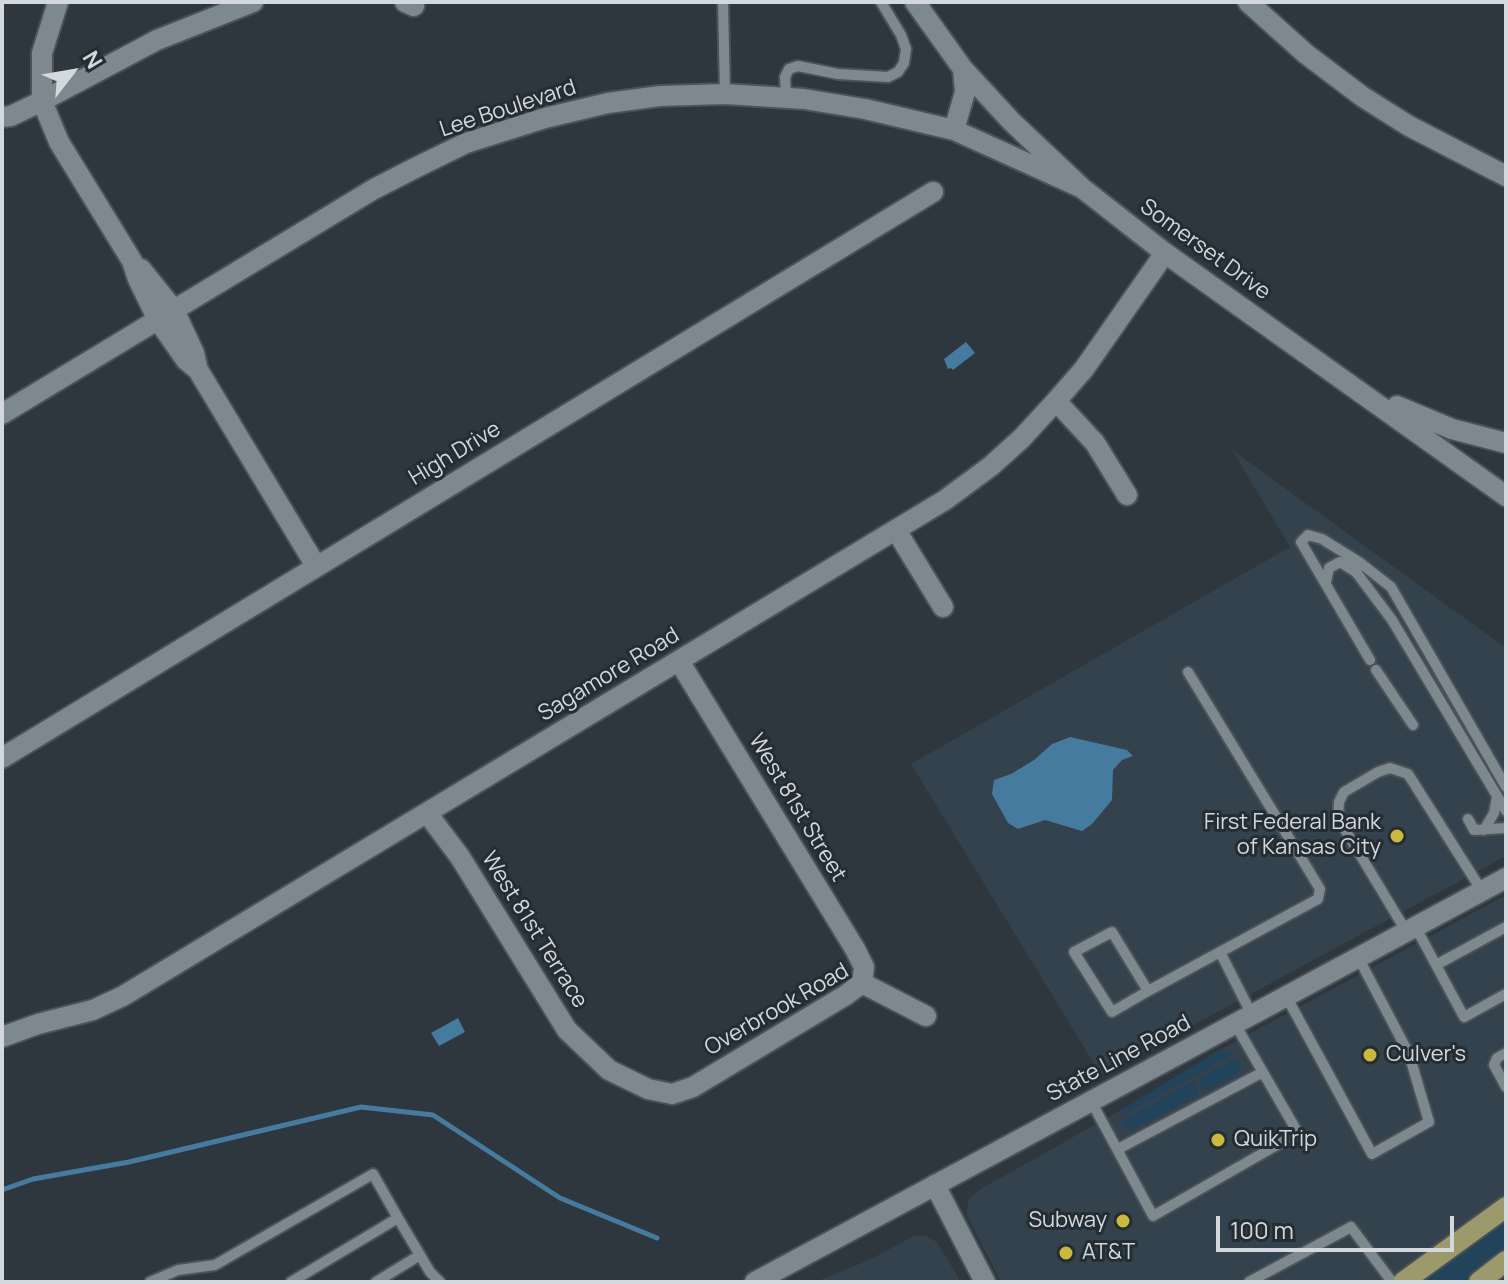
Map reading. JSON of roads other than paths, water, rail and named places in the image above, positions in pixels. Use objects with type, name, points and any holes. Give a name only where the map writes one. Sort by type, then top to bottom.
[{"type":"main road","points":[[1403,1282],[1506,1207]]},
{"type":"main road","points":[[1479,1282],[1506,1261]]},
{"type":"street","points":[[58,2],[42,53],[42,101],[59,142],[132,261],[148,274],[166,315],[194,353],[198,370],[316,566]]},
{"type":"street","points":[[2,117],[11,116],[42,101],[157,40],[253,2]]},
{"type":"street","name":"Somerset Drive","points":[[915,2],[963,69],[1012,122],[1082,188],[1165,253],[1505,491]]},
{"type":"street","points":[[1248,2],[1306,54],[1363,97],[1409,126],[1506,176]]},
{"type":"street","points":[[954,130],[965,92],[963,69]]},
{"type":"street","name":"Lee Boulevard","points":[[2,414],[374,189],[466,143],[545,118],[608,103],[660,96],[725,94],[786,98],[865,109],[954,130],[1082,188]]},
{"type":"street","name":"High Drive","points":[[2,758],[933,192]]},
{"type":"street","name":"Sagamore Road","points":[[2,1037],[93,1010],[123,996],[945,500],[991,466],[1056,401],[1084,369],[1165,253]]},
{"type":"street","points":[[1345,381],[1425,420],[1506,443]]},
{"type":"street","points":[[1056,401],[1095,443],[1127,495]]},
{"type":"street","points":[[896,530],[943,607]]},
{"type":"street","name":"West 81st Street","points":[[679,661],[855,949],[864,967],[862,983]]},
{"type":"street","name":"West 81st Terrace","points":[[427,813],[460,857],[567,1030],[609,1070],[648,1089]]},
{"type":"street","name":"State Line Road","points":[[755,1282],[1506,878]]},
{"type":"street","name":"Overbrook Road","points":[[648,1089],[672,1094],[693,1087],[862,983],[926,1016]]},
{"type":"street","points":[[935,1185],[985,1282]]},
{"type":"lane","points":[[723,2],[725,94]]},
{"type":"lane","points":[[786,98],[785,77],[789,69],[798,66],[838,74],[888,77],[898,72],[904,63],[906,49],[881,2]]},
{"type":"lane","points":[[1413,725],[1373,665],[1301,542],[1308,535],[1322,539],[1359,562],[1391,587],[1506,787]]},
{"type":"lane","points":[[1326,582],[1329,568],[1340,562],[1356,572],[1392,620],[1506,811]]},
{"type":"lane","points":[[1148,991],[1112,932],[1074,952],[1112,1012],[1318,899],[1320,889],[1188,672]]},
{"type":"lane","points":[[1482,891],[1408,774],[1390,768],[1344,792],[1339,802],[1338,818],[1436,965],[1464,1017],[1506,994]]},
{"type":"lane","points":[[1484,830],[1494,813],[1497,797]]},
{"type":"lane","points":[[1468,819],[1474,830],[1506,828]]},
{"type":"lane","points":[[1436,965],[1506,927]]},
{"type":"lane","points":[[1091,1101],[1153,1216],[1298,1133],[1263,1072],[1220,952]]},
{"type":"lane","points":[[1286,996],[1372,1154],[1429,1122],[1409,1054],[1358,957]]},
{"type":"lane","points":[[1506,1053],[1497,1058],[1494,1065],[1506,1087]]},
{"type":"lane","points":[[1118,1149],[1263,1072]]},
{"type":"lane","points":[[150,1282],[178,1270],[215,1265],[373,1174],[420,1255],[440,1282]]},
{"type":"lane","points":[[291,1282],[398,1218]]},
{"type":"lane","points":[[1249,1282],[1351,1227],[1392,1282]]},
{"type":"lane","points":[[376,1282],[420,1255]]},
{"type":"waterway","points":[[2,1190],[33,1179],[129,1162],[361,1107],[433,1115],[560,1198],[657,1238]]},
{"type":"place","name":"First Federal Bank of Kansas City","points":[[1397,836]]},
{"type":"place","name":"Culver's","points":[[1370,1055]]},
{"type":"place","name":"QuikTrip","points":[[1218,1140]]},
{"type":"place","name":"Subway","points":[[1123,1221]]},
{"type":"place","name":"AT&T","points":[[1066,1253]]}]
